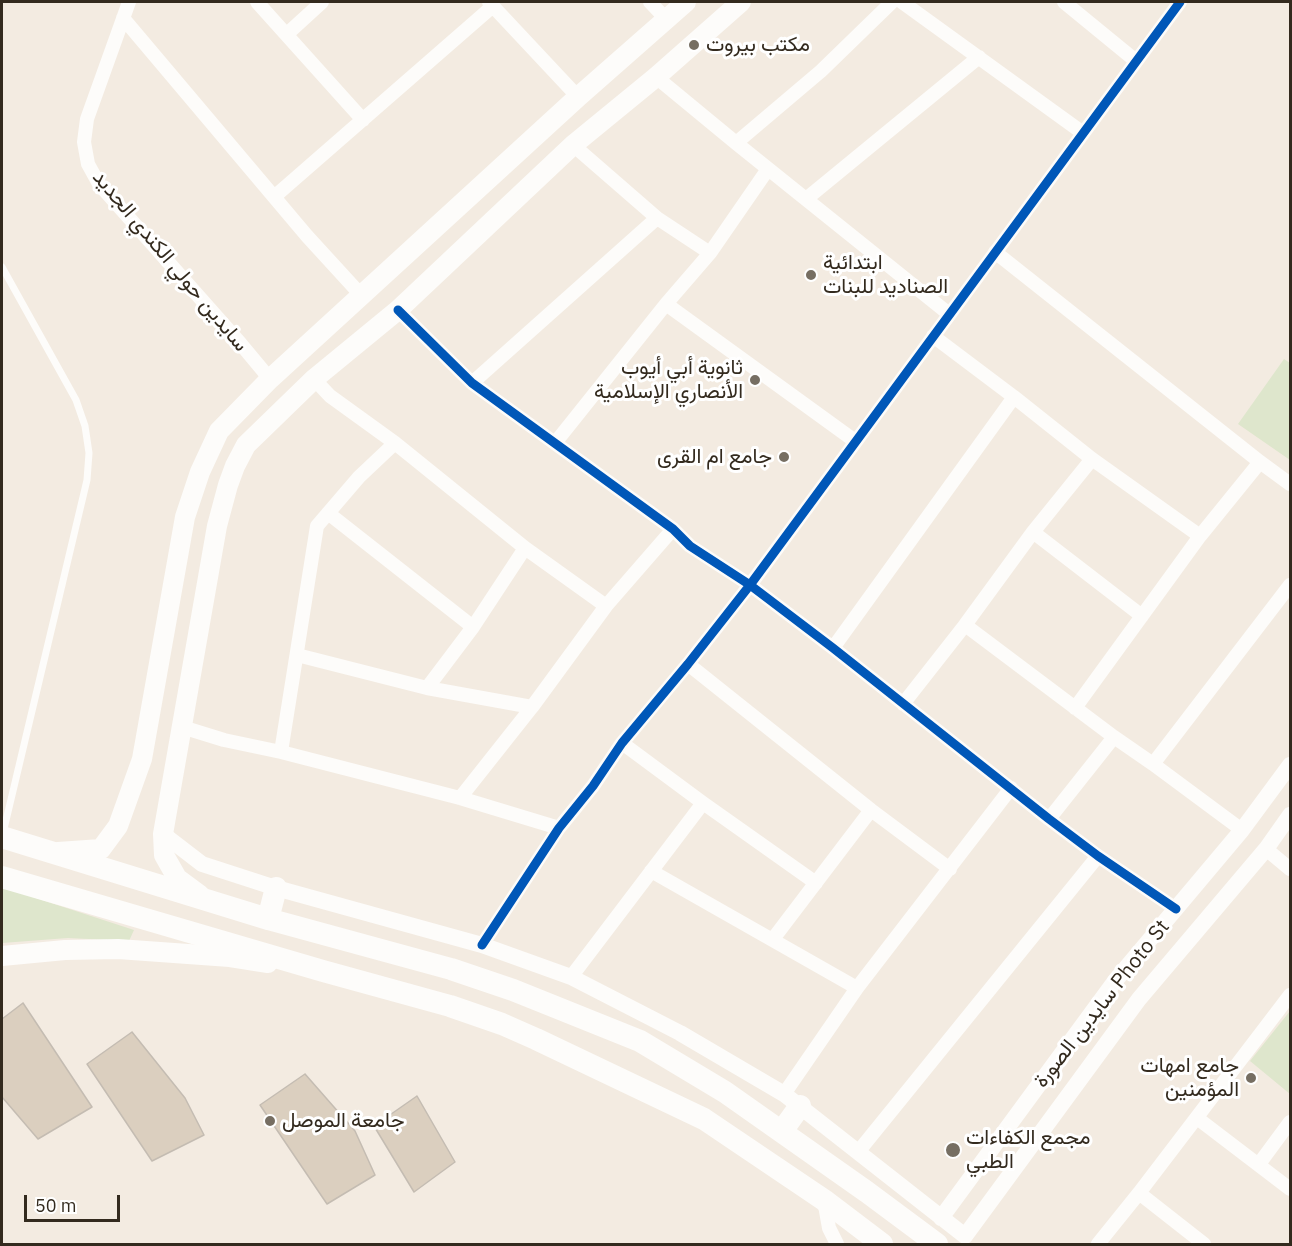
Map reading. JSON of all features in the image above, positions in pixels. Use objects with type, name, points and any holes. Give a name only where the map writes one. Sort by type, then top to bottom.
[{"type":"highway","points":[[2,838],[268,919],[451,969],[513,990],[640,1041],[725,1092],[782,1131],[937,1245]]},
{"type":"highway","points":[[2,877],[450,1006],[502,1024],[704,1119],[824,1200],[882,1245]]},
{"type":"highway","points":[[268,919],[276,888]]},
{"type":"highway","points":[[502,1024],[513,990]]},
{"type":"highway","points":[[782,1131],[792,1100]]},
{"type":"main road","points":[[51,852],[101,849],[118,826],[142,759],[185,517],[200,472],[219,431],[270,379],[361,295],[686,2]]},
{"type":"main road","points":[[207,901],[177,878],[164,855],[163,834],[212,551],[228,485],[246,445],[314,379],[398,310],[573,146],[741,2]]},
{"type":"main road","points":[[200,472],[228,485]]},
{"type":"main road","points":[[2,956],[65,950],[118,949],[230,957],[323,971]]},
{"type":"street","name":"سايدين حولي الكندي الجديد","points":[[129,2],[84,130],[88,164],[99,184],[240,342],[270,379]]},
{"type":"street","points":[[257,2],[363,120]]},
{"type":"street","points":[[287,34],[322,2]]},
{"type":"street","points":[[650,2],[666,19]]},
{"type":"street","points":[[736,143],[821,71],[892,2]]},
{"type":"street","points":[[902,2],[1083,133]]},
{"type":"street","points":[[1064,2],[1136,61]]},
{"type":"street","points":[[482,945],[559,828],[593,786],[622,743],[750,585],[1180,2]]},
{"type":"street","points":[[274,197],[491,4],[578,97]]},
{"type":"street","points":[[123,18],[307,236],[361,295]]},
{"type":"street","points":[[806,199],[979,57]]},
{"type":"street","points":[[656,77],[949,314]]},
{"type":"street","points":[[573,146],[657,218],[710,253]]},
{"type":"street","points":[[555,443],[666,303],[710,253],[768,169]]},
{"type":"street","points":[[472,383],[657,218]]},
{"type":"street","points":[[995,252],[1290,484]]},
{"type":"street","points":[[666,303],[855,441]]},
{"type":"street","points":[[398,310],[472,383],[673,529],[690,546],[750,585],[1049,819],[1098,856],[1176,909]]},
{"type":"street","points":[[933,336],[1092,459],[1200,536]]},
{"type":"street","points":[[314,379],[330,396],[395,443],[525,548],[606,606]]},
{"type":"street","points":[[833,648],[1014,397]]},
{"type":"street","points":[[281,752],[317,526],[359,477],[395,443]]},
{"type":"street","points":[[903,704],[965,625],[1033,532],[1092,459]]},
{"type":"street","points":[[1075,708],[1200,536],[1260,462]]},
{"type":"street","points":[[328,513],[473,627]]},
{"type":"street","points":[[460,798],[532,707],[606,606],[673,529]]},
{"type":"street","points":[[1033,532],[1142,616]]},
{"type":"street","points":[[427,688],[473,627],[525,548]]},
{"type":"street","points":[[1153,764],[1290,585]]},
{"type":"street","points":[[965,625],[1242,830]]},
{"type":"street","points":[[297,655],[427,688],[532,707]]},
{"type":"street","points":[[688,664],[871,810],[950,869]]},
{"type":"street","points":[[183,727],[224,740],[281,752],[460,798],[559,828]]},
{"type":"street","points":[[1049,819],[1114,737]]},
{"type":"street","points":[[622,743],[816,883]]},
{"type":"street","name":"سايدين الصورة Photo St","points":[[940,1218],[1115,981],[1242,830],[1290,765]]},
{"type":"street","points":[[792,1100],[857,988],[1011,788]]},
{"type":"street","points":[[571,977],[703,803]]},
{"type":"street","points":[[773,939],[871,810]]},
{"type":"street","name":"سايدين الصورة Photo St","points":[[970,1240],[1139,999],[1266,849],[1290,815]]},
{"type":"street","points":[[163,834],[202,864],[276,888],[482,945],[571,977],[680,1033],[792,1100],[970,1240]]},
{"type":"street","points":[[1266,849],[1290,869]]},
{"type":"street","points":[[858,1152],[1098,856]]},
{"type":"street","points":[[651,871],[857,988]]},
{"type":"street","points":[[1098,1245],[1290,995]]},
{"type":"street","points":[[1197,1118],[1290,1189]]},
{"type":"street","points":[[1258,1164],[1290,1122]]},
{"type":"street","points":[[1139,1193],[1204,1245]]},
{"type":"street","points":[[824,1200],[829,1228],[837,1245]]},
{"type":"lane","points":[[2,267],[76,400],[85,426],[89,453],[87,480],[2,838]]},
{"type":"green space","points":[[1284,359],[1290,363],[1290,460],[1238,424]]},
{"type":"green space","points":[[2,887],[134,930],[129,941],[68,938],[2,943]]},
{"type":"green space","points":[[1290,1011],[1290,1094],[1250,1061]]},
{"type":"building","points":[[23,1003],[92,1107],[38,1139],[2,1097],[2,1019]]},
{"type":"building","points":[[132,1032],[185,1098],[204,1135],[152,1161],[87,1064]]},
{"type":"building","points":[[305,1074],[355,1131],[375,1175],[327,1204],[260,1105]]},
{"type":"building","points":[[417,1096],[455,1162],[414,1192],[374,1126]]},
{"type":"cycle path","points":[[482,945],[559,828],[593,786],[622,743],[750,585],[1180,2]]},
{"type":"cycle path","points":[[398,310],[472,383],[673,529],[690,546],[750,585],[1049,819],[1098,856],[1176,909]]},
{"type":"place","name":"مكتب بيروت","points":[[694,45]]},
{"type":"place","name":"ابتدائية الصناديد للبنات","points":[[811,275]]},
{"type":"place","name":"ثانوية أبي أيوب الأنصاري الإسلامية","points":[[755,380]]},
{"type":"place","name":"جامع ام القرى","points":[[784,457]]},
{"type":"place","name":"جامع امهات المؤمنين","points":[[1251,1078]]},
{"type":"place","name":"جامعة الموصل","points":[[270,1121]]},
{"type":"place","name":"مجمع الكفاءات الطبي","points":[[953,1150]]}]
